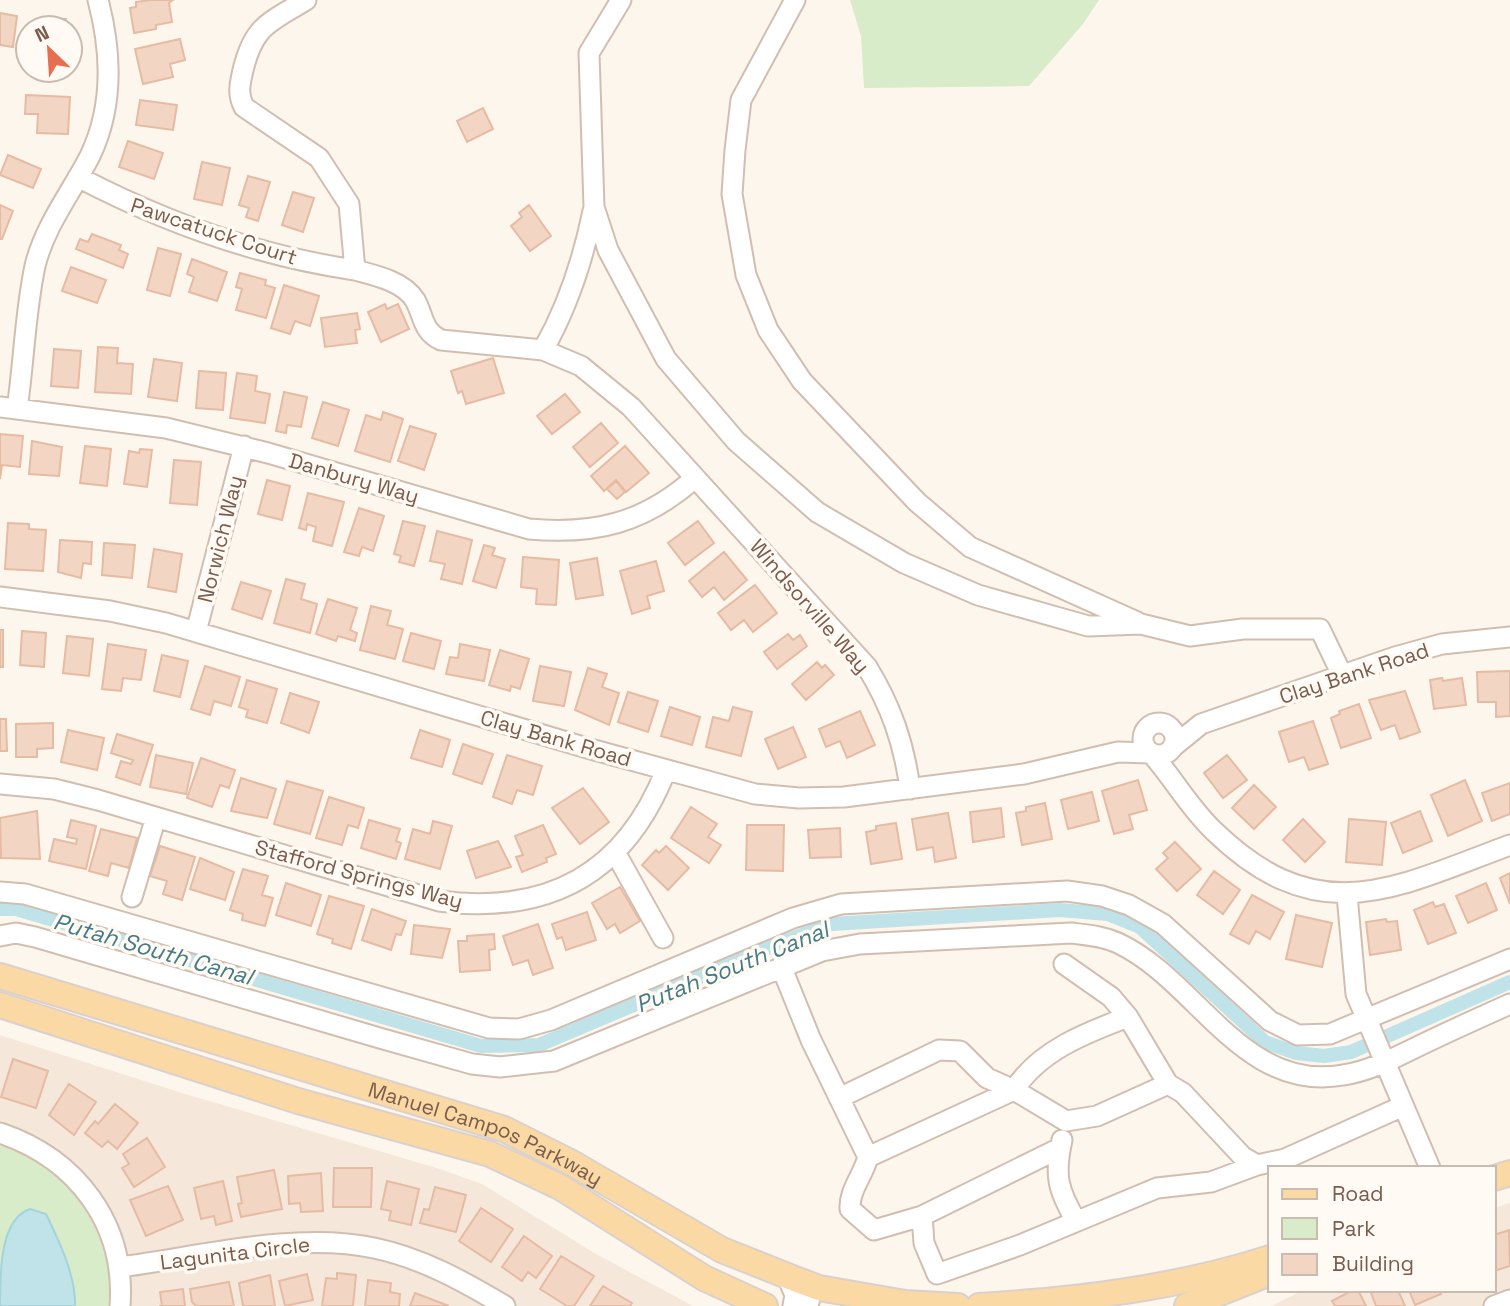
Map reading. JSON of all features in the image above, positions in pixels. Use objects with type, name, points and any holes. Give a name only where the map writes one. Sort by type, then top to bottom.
[{"type":"main road","name":"Manuel Campos Parkway","points":[[0,976],[504,1129],[572,1163],[722,1250],[787,1276],[811,1296],[958,1306]]},
{"type":"main road","name":"Manuel Campos Parkway","points":[[0,1005],[298,1101],[490,1154],[560,1187],[704,1278],[765,1306]]},
{"type":"main road","points":[[979,1306],[1046,1302],[1185,1280],[1268,1259]]},
{"type":"main road","points":[[1187,1306],[1268,1274]]},
{"type":"street","points":[[9,408],[35,266],[46,233],[78,177],[103,120],[109,62],[98,0]]},
{"type":"street","points":[[306,0],[254,36],[239,88],[239,98],[244,107],[319,158],[349,204],[355,270]]},
{"type":"street","points":[[543,350],[561,318],[584,254],[594,207],[589,53],[621,0]]},
{"type":"street","points":[[795,0],[741,100],[732,194],[746,275],[768,330],[802,381],[918,502],[970,547],[1141,624],[1190,636],[1243,629],[1320,629],[1342,675]]},
{"type":"street","name":"Pawcatuck Court","points":[[78,177],[134,207],[188,226],[316,264],[386,278],[410,294],[424,325],[431,335],[441,340],[543,350]]},
{"type":"street","points":[[594,207],[608,250],[666,359],[736,441],[817,512],[904,564],[978,595],[1088,626],[1141,624]]},
{"type":"street","name":"Windsorville Way","points":[[543,350],[581,366],[607,386],[695,478],[867,667],[894,717],[904,748],[910,789]]},
{"type":"street","name":"Danbury Way","points":[[9,408],[166,428],[244,446],[529,529],[567,532],[607,527],[639,516],[667,501],[695,478]]},
{"type":"street","name":"Norwich Way","points":[[196,632],[244,446]]},
{"type":"street","name":"Clay Bank Road","points":[[0,597],[110,611],[196,632],[755,794],[799,798],[844,797],[1024,774],[1118,752],[1161,755],[1200,724]]},
{"type":"street","name":"Clay Bank Road","points":[[1118,752],[1153,723],[1200,724],[1442,644],[1510,637]]},
{"type":"street","points":[[1165,723],[1173,731],[1175,779]]},
{"type":"street","points":[[1144,731],[1143,743],[1175,779],[1190,805],[1215,832],[1255,866],[1287,883],[1347,895],[1400,885],[1510,845]]},
{"type":"street","name":"Stafford Springs Way","points":[[0,784],[54,789],[439,901],[477,905],[513,903],[566,886],[615,852],[647,812],[666,770]]},
{"type":"street","points":[[132,897],[156,817]]},
{"type":"street","points":[[615,852],[663,938]]},
{"type":"street","points":[[0,892],[38,897],[488,1028],[519,1029],[551,1020],[793,918],[841,904],[1067,891],[1102,896],[1129,905],[1163,925],[1270,1021],[1298,1035],[1330,1034],[1369,1023],[1510,959]]},
{"type":"street","points":[[1347,895],[1356,994],[1429,1166]]},
{"type":"street","points":[[0,936],[16,933],[35,937],[472,1064],[500,1067],[554,1061],[780,966],[822,951],[860,944],[1071,933],[1095,935],[1136,953],[1247,1051],[1274,1068],[1294,1076],[1318,1078],[1346,1075],[1384,1056],[1510,1004]]},
{"type":"street","points":[[1064,964],[1111,997],[1128,1017],[1168,1084],[1183,1093],[1243,1157],[1257,1165]]},
{"type":"street","points":[[780,966],[811,1040],[868,1157],[863,1175],[849,1196],[850,1209],[874,1230],[922,1216],[1060,1148]]},
{"type":"street","points":[[868,1157],[1014,1090],[1027,1069],[1042,1056],[1128,1017]]},
{"type":"street","points":[[839,1098],[939,1050],[950,1048],[960,1051],[987,1078],[1014,1090],[1066,1121],[1097,1116],[1168,1084]]},
{"type":"street","points":[[922,1216],[924,1243],[937,1275],[1157,1188],[1211,1182],[1257,1165],[1285,1159],[1402,1106]]},
{"type":"street","points":[[1066,1121],[1056,1174],[1061,1196],[1076,1222]]},
{"type":"street","points":[[0,1133],[59,1163],[85,1188],[103,1215],[120,1267],[120,1306]]},
{"type":"street","name":"Lagunita Circle","points":[[120,1267],[295,1243],[373,1247],[454,1275],[505,1306]]},
{"type":"street","points":[[779,1306],[787,1276]]},
{"type":"street","points":[[787,1276],[795,1295],[793,1306]]},
{"type":"street","points":[[1494,1306],[1510,1300]]},
{"type":"shaded area","points":[[0,1035],[482,1184],[596,1254],[693,1306],[0,1306]]},
{"type":"shaded area","points":[[1510,1203],[1510,1306],[1271,1306],[1300,1292],[1496,1292],[1496,1207]]},
{"type":"green space","points":[[850,0],[1099,0],[1083,24],[1029,86],[864,88],[861,36]]},
{"type":"green space","points":[[0,1146],[24,1155],[47,1169],[83,1206],[96,1229],[105,1254],[109,1280],[108,1306],[0,1306]]},
{"type":"water","points":[[30,1209],[46,1214],[70,1271],[75,1306],[0,1306],[0,1278],[7,1235],[20,1215]]},
{"type":"building","points":[[173,0],[169,3],[172,22],[156,25],[156,29],[134,33],[130,8],[136,7],[136,2]]},
{"type":"building","points":[[0,13],[14,15],[13,47],[0,45]]},
{"type":"building","points":[[180,39],[185,60],[170,64],[173,77],[143,84],[135,49]]},
{"type":"building","points":[[26,95],[70,97],[68,134],[37,133],[38,114],[25,114]]},
{"type":"building","points":[[140,100],[177,105],[173,130],[136,125]]},
{"type":"building","points":[[483,108],[493,129],[467,142],[457,121]]},
{"type":"building","points":[[128,141],[163,153],[154,179],[119,167]]},
{"type":"building","points":[[8,155],[41,169],[33,188],[0,175]]},
{"type":"building","points":[[202,162],[230,168],[222,205],[194,199]]},
{"type":"building","points":[[248,176],[270,182],[258,221],[246,217],[249,208],[239,205]]},
{"type":"building","points":[[293,192],[314,198],[303,232],[282,225]]},
{"type":"building","points":[[0,205],[13,211],[2,239],[0,239]]},
{"type":"building","points":[[529,205],[551,236],[530,251],[511,226],[522,217],[519,213]]},
{"type":"building","points":[[92,234],[121,245],[119,250],[128,254],[123,268],[76,249],[80,239],[88,242]]},
{"type":"building","points":[[158,248],[181,254],[170,296],[147,290]]},
{"type":"building","points":[[192,259],[227,272],[217,301],[189,292],[194,277],[187,274]]},
{"type":"building","points":[[71,267],[106,280],[97,303],[62,291]]},
{"type":"building","points":[[240,273],[266,280],[265,285],[275,288],[266,318],[236,310],[242,289],[236,287]]},
{"type":"building","points":[[284,285],[319,296],[310,326],[295,321],[290,334],[271,328]]},
{"type":"building","points":[[385,304],[387,309],[398,304],[409,329],[381,342],[368,312]]},
{"type":"building","points":[[357,313],[360,329],[355,330],[357,343],[325,347],[321,318]]},
{"type":"building","points":[[98,347],[118,348],[117,363],[133,364],[131,394],[95,392]]},
{"type":"building","points":[[54,349],[81,351],[78,388],[51,386]]},
{"type":"building","points":[[493,358],[504,393],[466,404],[462,391],[458,393],[451,371]]},
{"type":"building","points":[[154,359],[182,363],[177,401],[148,397]]},
{"type":"building","points":[[199,371],[226,373],[223,410],[196,408]]},
{"type":"building","points":[[237,373],[257,376],[255,391],[270,394],[265,423],[230,418]]},
{"type":"building","points":[[284,392],[307,397],[301,427],[287,425],[286,433],[276,431]]},
{"type":"building","points":[[565,394],[580,412],[552,434],[537,416]]},
{"type":"building","points":[[323,402],[349,410],[338,446],[312,438]]},
{"type":"building","points":[[383,412],[403,419],[390,462],[355,451],[366,415],[381,420]]},
{"type":"building","points":[[601,423],[618,443],[590,467],[573,447]]},
{"type":"building","points":[[410,426],[436,434],[424,470],[398,461]]},
{"type":"building","points":[[0,434],[23,436],[20,467],[2,465],[0,479]]},
{"type":"building","points":[[32,441],[62,447],[59,476],[29,474]]},
{"type":"building","points":[[85,446],[111,449],[107,486],[80,483]]},
{"type":"building","points":[[625,446],[649,473],[626,492],[616,480],[604,491],[591,476]]},
{"type":"building","points":[[140,449],[152,450],[147,487],[124,484],[129,451],[139,453]]},
{"type":"building","points":[[174,460],[201,462],[197,505],[170,503]]},
{"type":"building","points":[[267,480],[290,486],[282,520],[258,514]]},
{"type":"building","points":[[616,481],[625,492],[617,499],[607,489]]},
{"type":"building","points":[[308,493],[344,502],[332,546],[313,541],[316,527],[307,524],[306,530],[299,528]]},
{"type":"building","points":[[359,508],[384,516],[373,551],[362,547],[359,556],[344,552]]},
{"type":"building","points":[[403,521],[425,526],[414,566],[399,562],[401,556],[394,554]]},
{"type":"building","points":[[698,521],[714,543],[685,565],[668,543]]},
{"type":"building","points":[[8,523],[29,524],[29,529],[46,530],[43,571],[5,569]]},
{"type":"building","points":[[437,531],[472,540],[462,584],[441,579],[445,564],[430,561]]},
{"type":"building","points":[[60,540],[92,542],[91,564],[83,563],[81,578],[58,572]]},
{"type":"building","points":[[104,543],[135,545],[132,578],[102,575]]},
{"type":"building","points":[[484,545],[495,548],[492,555],[505,559],[496,588],[473,581]]},
{"type":"building","points":[[154,549],[182,554],[176,592],[148,587]]},
{"type":"building","points":[[724,552],[747,580],[724,600],[714,587],[702,597],[689,581]]},
{"type":"building","points":[[523,557],[559,560],[556,605],[536,604],[537,589],[521,587]]},
{"type":"building","points":[[597,558],[603,595],[576,599],[570,563]]},
{"type":"building","points":[[656,561],[664,591],[647,596],[650,608],[632,614],[620,571]]},
{"type":"building","points":[[286,579],[305,584],[301,599],[317,604],[310,633],[274,623]]},
{"type":"building","points":[[241,582],[271,591],[262,619],[232,609]]},
{"type":"building","points":[[755,585],[777,613],[753,632],[744,620],[731,630],[718,613]]},
{"type":"building","points":[[328,599],[357,608],[350,630],[357,633],[355,641],[338,636],[336,641],[316,634]]},
{"type":"building","points":[[371,606],[391,611],[387,625],[403,629],[395,659],[360,650]]},
{"type":"building","points":[[0,630],[3,630],[3,667],[0,667]]},
{"type":"building","points":[[22,631],[46,633],[44,667],[20,665]]},
{"type":"building","points":[[411,633],[441,641],[434,669],[403,661]]},
{"type":"building","points":[[788,634],[793,640],[800,635],[807,646],[777,669],[764,652]]},
{"type":"building","points":[[67,636],[93,639],[89,676],[63,673]]},
{"type":"building","points":[[108,644],[146,650],[141,680],[123,678],[121,691],[102,689]]},
{"type":"building","points":[[460,644],[490,650],[484,681],[446,674],[450,657],[458,658]]},
{"type":"building","points":[[500,650],[529,659],[520,689],[511,686],[510,691],[489,685]]},
{"type":"building","points":[[162,655],[188,661],[180,697],[154,691]]},
{"type":"building","points":[[817,662],[822,668],[825,665],[834,675],[806,700],[792,684]]},
{"type":"building","points":[[205,666],[240,677],[231,706],[214,701],[210,715],[191,709]]},
{"type":"building","points":[[540,666],[571,672],[564,706],[533,701]]},
{"type":"building","points":[[588,668],[607,674],[602,687],[619,693],[609,725],[575,710]]},
{"type":"building","points":[[1510,671],[1510,716],[1496,717],[1496,702],[1478,702],[1477,672]]},
{"type":"building","points":[[1442,678],[1443,681],[1462,678],[1466,705],[1434,709],[1430,680]]},
{"type":"building","points":[[247,680],[277,689],[267,723],[246,717],[248,710],[239,707]]},
{"type":"building","points":[[1405,691],[1420,732],[1400,739],[1395,725],[1381,730],[1369,700]]},
{"type":"building","points":[[628,692],[658,701],[648,732],[618,722]]},
{"type":"building","points":[[290,693],[319,702],[309,733],[281,723]]},
{"type":"building","points":[[1359,704],[1371,738],[1341,748],[1331,718],[1340,714],[1339,711]]},
{"type":"building","points":[[670,707],[700,717],[692,745],[661,736]]},
{"type":"building","points":[[733,707],[752,712],[741,756],[706,747],[713,717],[729,721]]},
{"type":"building","points":[[860,711],[875,745],[847,758],[840,741],[826,747],[819,729]]},
{"type":"building","points":[[0,719],[6,719],[7,751],[0,751]]},
{"type":"building","points":[[1313,721],[1328,764],[1309,770],[1304,757],[1289,762],[1279,732]]},
{"type":"building","points":[[53,723],[53,748],[37,749],[37,757],[16,757],[16,724]]},
{"type":"building","points":[[793,727],[806,757],[778,769],[765,739]]},
{"type":"building","points":[[68,730],[104,738],[97,770],[61,762]]},
{"type":"building","points":[[420,730],[450,740],[442,767],[411,758]]},
{"type":"building","points":[[117,734],[153,745],[140,785],[116,777],[121,761],[131,764],[133,760],[111,753]]},
{"type":"building","points":[[463,744],[493,754],[482,784],[453,774]]},
{"type":"building","points":[[156,755],[193,763],[186,794],[150,787]]},
{"type":"building","points":[[507,755],[542,766],[533,795],[517,790],[512,804],[493,797]]},
{"type":"building","points":[[1227,755],[1247,780],[1223,798],[1204,773]]},
{"type":"building","points":[[201,758],[235,770],[229,788],[220,785],[212,807],[187,798]]},
{"type":"building","points":[[241,778],[276,789],[267,818],[231,811]]},
{"type":"building","points":[[1138,780],[1147,810],[1129,815],[1133,829],[1114,834],[1102,791]]},
{"type":"building","points":[[1465,780],[1482,821],[1448,836],[1431,795]]},
{"type":"building","points":[[287,781],[323,791],[310,834],[274,824]]},
{"type":"building","points":[[1510,783],[1510,814],[1492,821],[1482,793]]},
{"type":"building","points":[[1254,785],[1276,807],[1254,829],[1232,808]]},
{"type":"building","points":[[583,788],[609,822],[580,844],[552,808]]},
{"type":"building","points":[[1092,792],[1099,821],[1068,829],[1061,800]]},
{"type":"building","points":[[329,797],[364,808],[358,828],[348,825],[342,845],[316,838]]},
{"type":"building","points":[[1045,803],[1052,839],[1022,845],[1016,813],[1026,811],[1026,807]]},
{"type":"building","points":[[691,807],[717,824],[708,837],[721,845],[709,863],[671,838]]},
{"type":"building","points":[[1001,808],[1004,837],[973,842],[970,812]]},
{"type":"building","points":[[37,811],[40,859],[1,858],[0,818]]},
{"type":"building","points":[[1420,811],[1432,841],[1403,853],[1391,823]]},
{"type":"building","points":[[948,813],[956,858],[935,862],[933,847],[917,850],[912,819]]},
{"type":"building","points":[[1303,819],[1325,842],[1305,862],[1283,840]]},
{"type":"building","points":[[1349,819],[1386,822],[1382,865],[1346,862]]},
{"type":"building","points":[[71,820],[96,826],[86,869],[49,861],[54,839],[76,844],[77,839],[67,837]]},
{"type":"building","points":[[369,820],[400,829],[396,841],[401,843],[396,859],[361,848]]},
{"type":"building","points":[[433,821],[452,826],[440,869],[405,859],[413,829],[430,834]]},
{"type":"building","points":[[896,823],[902,859],[871,864],[866,832],[876,830],[876,826]]},
{"type":"building","points":[[543,825],[556,854],[546,858],[547,862],[522,872],[516,857],[523,855],[515,836]]},
{"type":"building","points":[[747,825],[784,825],[783,871],[746,870]]},
{"type":"building","points":[[840,828],[841,857],[810,858],[808,830]]},
{"type":"building","points":[[101,829],[137,838],[129,868],[111,863],[108,876],[89,871]]},
{"type":"building","points":[[498,841],[511,867],[476,878],[467,851]]},
{"type":"building","points":[[1175,842],[1201,869],[1177,891],[1156,869],[1168,858],[1163,853]]},
{"type":"building","points":[[160,846],[195,857],[182,900],[163,894],[167,881],[150,876]]},
{"type":"building","points":[[666,846],[689,868],[668,890],[642,865],[656,850],[659,853]]},
{"type":"building","points":[[200,858],[234,872],[225,900],[190,889]]},
{"type":"building","points":[[243,869],[268,876],[262,895],[273,898],[265,926],[242,920],[243,914],[230,910]]},
{"type":"building","points":[[1214,871],[1240,890],[1223,914],[1197,895]]},
{"type":"building","points":[[1510,873],[1510,904],[1500,878]]},
{"type":"building","points":[[286,883],[321,895],[311,926],[276,915]]},
{"type":"building","points":[[1486,883],[1497,910],[1468,923],[1456,896]]},
{"type":"building","points":[[620,887],[640,921],[620,933],[615,924],[607,929],[592,903]]},
{"type":"building","points":[[1252,895],[1284,912],[1270,939],[1256,931],[1249,944],[1230,934]]},
{"type":"building","points":[[329,896],[364,906],[351,949],[332,943],[333,939],[317,934]]},
{"type":"building","points":[[1433,902],[1435,907],[1444,904],[1456,933],[1428,944],[1414,910]]},
{"type":"building","points":[[372,909],[406,921],[401,935],[396,934],[391,950],[362,940]]},
{"type":"building","points":[[587,912],[596,940],[566,950],[562,937],[557,939],[552,924]]},
{"type":"building","points":[[1296,915],[1332,923],[1322,967],[1286,959]]},
{"type":"building","points":[[1386,919],[1387,922],[1397,921],[1401,950],[1370,955],[1366,922]]},
{"type":"building","points":[[538,924],[553,968],[533,975],[528,960],[513,965],[503,936]]},
{"type":"building","points":[[414,925],[450,929],[442,958],[411,954]]},
{"type":"building","points":[[494,934],[495,949],[489,950],[490,970],[460,972],[458,941],[467,941],[467,936]]},
{"type":"building","points":[[13,1059],[48,1071],[36,1108],[1,1097]]},
{"type":"building","points":[[69,1084],[96,1102],[74,1135],[49,1115]]},
{"type":"building","points":[[115,1104],[138,1123],[117,1149],[108,1141],[102,1147],[85,1133],[95,1121],[98,1124]]},
{"type":"building","points":[[147,1138],[165,1167],[134,1187],[122,1168],[129,1164],[123,1154]]},
{"type":"building","points":[[334,1168],[372,1168],[371,1207],[333,1207]]},
{"type":"building","points":[[274,1170],[282,1209],[241,1217],[238,1204],[242,1203],[237,1177]]},
{"type":"building","points":[[321,1173],[323,1211],[301,1212],[300,1203],[289,1204],[288,1176]]},
{"type":"building","points":[[223,1181],[232,1221],[216,1225],[214,1216],[201,1219],[194,1188]]},
{"type":"building","points":[[387,1181],[419,1189],[411,1225],[389,1220],[391,1211],[381,1209]]},
{"type":"building","points":[[168,1186],[183,1220],[146,1236],[130,1200]]},
{"type":"building","points":[[435,1187],[466,1195],[456,1232],[420,1223],[424,1209],[429,1210]]},
{"type":"building","points":[[481,1208],[513,1229],[491,1262],[459,1241]]},
{"type":"building","points":[[1509,1230],[1510,1266],[1496,1270],[1496,1234]]},
{"type":"building","points":[[524,1236],[552,1256],[536,1278],[528,1272],[522,1281],[502,1267]]},
{"type":"building","points":[[561,1256],[594,1276],[574,1306],[567,1306],[540,1289]]},
{"type":"building","points":[[337,1273],[356,1275],[353,1306],[322,1306],[326,1278],[337,1279]]},
{"type":"building","points":[[307,1274],[313,1300],[285,1306],[279,1281]]},
{"type":"building","points":[[270,1275],[275,1306],[243,1306],[239,1283]]},
{"type":"building","points":[[368,1280],[391,1283],[390,1292],[400,1294],[399,1306],[365,1306]]},
{"type":"building","points":[[229,1282],[234,1306],[196,1306],[192,1302],[190,1289]]},
{"type":"building","points":[[603,1286],[632,1303],[630,1306],[590,1306]]},
{"type":"building","points":[[183,1289],[185,1306],[162,1306],[160,1292]]},
{"type":"building","points":[[1349,1292],[1359,1292],[1366,1306],[1335,1306],[1332,1301]]},
{"type":"building","points":[[1371,1292],[1399,1292],[1405,1306],[1376,1306]]},
{"type":"building","points":[[1410,1292],[1441,1294],[1415,1305]]},
{"type":"building","points":[[415,1293],[449,1306],[410,1306]]},
{"type":"waterway","name":"Putah South Canal","points":[[0,909],[16,909],[481,1046],[539,1045],[785,941],[832,924],[1060,910],[1108,914],[1140,927],[1265,1042],[1296,1053],[1324,1056],[1351,1052],[1510,982]]}]
